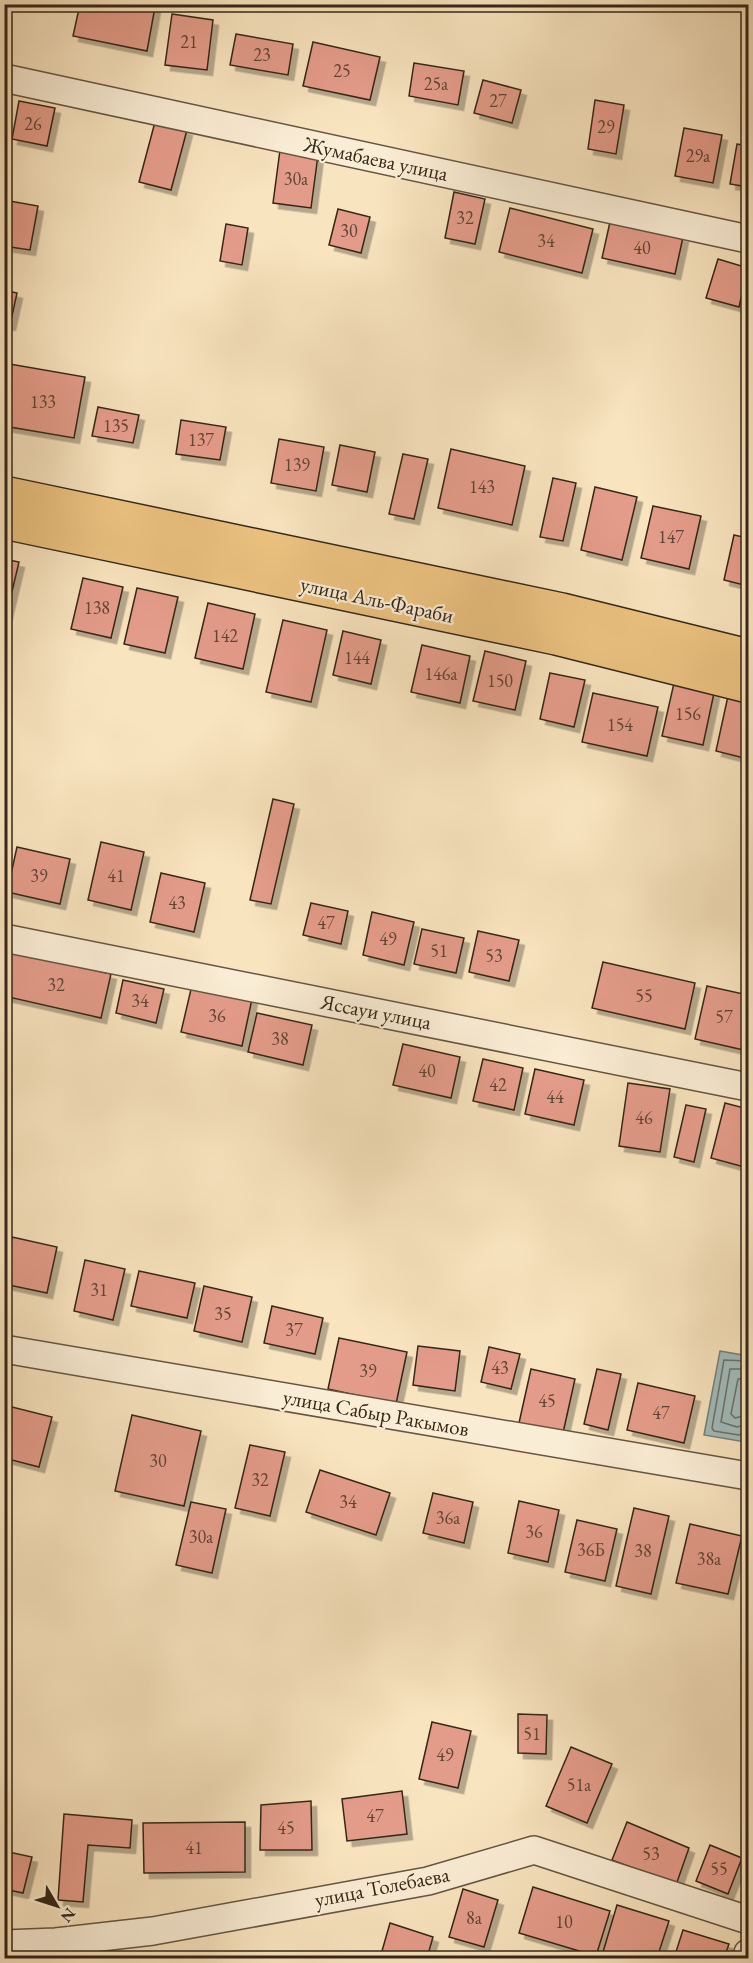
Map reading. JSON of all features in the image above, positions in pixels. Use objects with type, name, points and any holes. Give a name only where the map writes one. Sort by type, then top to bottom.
[{"type":"main road","name":"улица Аль-Фараби","points":[[4,493],[562,610],[748,656]]},
{"type":"main road","name":"улица Аль-Фараби","points":[[4,522],[556,638],[748,686]]},
{"type":"street","name":"Жумабаева улица","points":[[4,78],[748,239]]},
{"type":"street","name":"Яссауи улица","points":[[4,938],[748,1087]]},
{"type":"street","name":"улица Сабыр Ракымов","points":[[4,1349],[748,1476]]},
{"type":"street","name":"улица Толебаева","points":[[4,1944],[56,1942],[153,1931],[428,1881],[534,1850],[748,1920]]},
{"type":"street","points":[[747,1959],[748,1953]]},
{"type":"water","points":[[720,1351],[748,1356],[748,1422],[745,1442],[704,1435]]},
{"type":"building","points":[[80,4],[142,4],[155,7],[147,51],[73,36]]},
{"type":"building","points":[[172,14],[213,20],[207,70],[165,65]]},
{"type":"building","points":[[236,34],[293,44],[288,75],[230,65]]},
{"type":"building","points":[[313,42],[380,57],[370,100],[303,86]]},
{"type":"building","points":[[414,63],[464,71],[458,105],[409,96]]},
{"type":"building","points":[[483,80],[521,90],[512,123],[474,113]]},
{"type":"building","points":[[595,100],[624,105],[616,154],[588,149]]},
{"type":"building","points":[[19,101],[55,108],[47,146],[12,139]]},
{"type":"building","points":[[155,122],[187,130],[171,190],[139,182]]},
{"type":"building","points":[[684,128],[722,135],[713,183],[675,176]]},
{"type":"building","points":[[737,144],[748,146],[748,187],[730,184]]},
{"type":"building","points":[[280,150],[318,155],[311,208],[273,203]]},
{"type":"building","points":[[454,192],[485,199],[475,244],[445,238]]},
{"type":"building","points":[[4,200],[38,206],[30,250],[4,246]]},
{"type":"building","points":[[510,208],[593,229],[582,273],[499,252]]},
{"type":"building","points":[[338,209],[370,217],[361,253],[329,245]]},
{"type":"building","points":[[610,222],[683,237],[675,274],[602,258]]},
{"type":"building","points":[[226,224],[248,228],[242,265],[220,261]]},
{"type":"building","points":[[718,259],[748,268],[739,307],[706,298]]},
{"type":"building","points":[[4,290],[17,293],[10,325],[4,324]]},
{"type":"building","points":[[4,363],[85,377],[74,438],[4,426]]},
{"type":"building","points":[[98,407],[139,415],[133,443],[92,436]]},
{"type":"building","points":[[181,420],[226,427],[220,460],[176,454]]},
{"type":"building","points":[[748,429],[748,456],[744,455]]},
{"type":"building","points":[[279,439],[324,447],[316,491],[271,483]]},
{"type":"building","points":[[340,445],[375,452],[367,492],[332,485]]},
{"type":"building","points":[[451,449],[525,466],[512,525],[438,508]]},
{"type":"building","points":[[403,454],[428,459],[414,519],[389,514]]},
{"type":"building","points":[[553,478],[576,483],[563,541],[540,537]]},
{"type":"building","points":[[595,487],[637,497],[622,560],[581,550]]},
{"type":"building","points":[[653,506],[701,516],[689,569],[641,558]]},
{"type":"building","points":[[734,535],[748,538],[748,586],[724,580]]},
{"type":"building","points":[[4,559],[19,562],[4,625]]},
{"type":"building","points":[[83,578],[123,587],[111,638],[71,629]]},
{"type":"building","points":[[137,588],[178,597],[165,653],[124,644]]},
{"type":"building","points":[[208,603],[255,614],[243,669],[195,658]]},
{"type":"building","points":[[283,620],[327,630],[311,702],[266,692]]},
{"type":"building","points":[[343,631],[381,640],[371,684],[333,675]]},
{"type":"building","points":[[422,645],[470,656],[460,703],[411,692]]},
{"type":"building","points":[[485,651],[526,661],[515,710],[473,701]]},
{"type":"building","points":[[550,673],[585,680],[574,727],[540,719]]},
{"type":"building","points":[[674,683],[714,693],[703,745],[662,736]]},
{"type":"building","points":[[593,693],[658,707],[647,756],[582,742]]},
{"type":"building","points":[[728,696],[748,701],[748,759],[716,751]]},
{"type":"building","points":[[273,799],[294,804],[271,904],[250,900]]},
{"type":"building","points":[[101,842],[144,852],[131,910],[88,900]]},
{"type":"building","points":[[17,847],[70,859],[60,904],[7,892]]},
{"type":"building","points":[[161,873],[205,883],[194,932],[150,922]]},
{"type":"building","points":[[311,903],[348,911],[341,944],[303,935]]},
{"type":"building","points":[[372,912],[414,922],[404,965],[363,955]]},
{"type":"building","points":[[422,929],[464,938],[456,973],[414,964]]},
{"type":"building","points":[[478,931],[519,940],[509,981],[469,972]]},
{"type":"building","points":[[4,950],[111,974],[101,1018],[4,996]]},
{"type":"building","points":[[603,962],[695,983],[685,1029],[592,1008]]},
{"type":"building","points":[[123,980],[164,989],[156,1023],[116,1013]]},
{"type":"building","points":[[192,985],[252,999],[242,1046],[181,1032]]},
{"type":"building","points":[[707,986],[748,995],[748,1051],[695,1039]]},
{"type":"building","points":[[257,1013],[312,1025],[303,1065],[248,1052]]},
{"type":"building","points":[[403,1044],[460,1057],[451,1098],[393,1085]]},
{"type":"building","points":[[483,1059],[523,1068],[514,1110],[473,1101]]},
{"type":"building","points":[[535,1069],[584,1080],[574,1125],[525,1114]]},
{"type":"building","points":[[628,1083],[670,1089],[660,1152],[619,1146]]},
{"type":"building","points":[[725,1103],[748,1109],[748,1168],[711,1158]]},
{"type":"building","points":[[686,1105],[706,1109],[694,1162],[674,1157]]},
{"type":"building","points":[[12,1237],[57,1247],[47,1293],[4,1284]]},
{"type":"building","points":[[85,1260],[125,1269],[113,1320],[74,1311]]},
{"type":"building","points":[[139,1271],[195,1283],[187,1318],[131,1306]]},
{"type":"building","points":[[204,1286],[252,1297],[242,1342],[194,1331]]},
{"type":"building","points":[[272,1306],[323,1318],[315,1354],[264,1343]]},
{"type":"building","points":[[339,1338],[407,1352],[396,1404],[328,1389]]},
{"type":"building","points":[[418,1346],[460,1351],[455,1391],[413,1385]]},
{"type":"building","points":[[489,1347],[520,1354],[511,1389],[481,1382]]},
{"type":"building","points":[[531,1369],[575,1379],[563,1433],[519,1423]]},
{"type":"building","points":[[597,1369],[621,1374],[608,1430],[584,1424]]},
{"type":"building","points":[[638,1383],[695,1396],[684,1443],[627,1430]]},
{"type":"building","points":[[4,1405],[52,1417],[39,1467],[4,1458]]},
{"type":"building","points":[[132,1415],[201,1431],[184,1506],[115,1491]]},
{"type":"building","points":[[250,1445],[285,1452],[270,1516],[235,1508]]},
{"type":"building","points":[[320,1470],[390,1493],[376,1535],[306,1512]]},
{"type":"building","points":[[433,1493],[473,1502],[464,1543],[423,1533]]},
{"type":"building","points":[[519,1501],[559,1510],[548,1562],[508,1553]]},
{"type":"building","points":[[191,1502],[226,1509],[212,1573],[176,1565]]},
{"type":"building","points":[[634,1508],[669,1516],[651,1594],[616,1586]]},
{"type":"building","points":[[577,1520],[617,1529],[605,1581],[565,1572]]},
{"type":"building","points":[[690,1524],[742,1536],[728,1594],[676,1583]]},
{"type":"building","points":[[518,1714],[547,1715],[546,1754],[518,1753]]},
{"type":"building","points":[[432,1722],[471,1731],[458,1788],[419,1779]]},
{"type":"building","points":[[571,1747],[612,1764],[587,1823],[546,1806]]},
{"type":"building","points":[[402,1791],[407,1834],[347,1841],[342,1799]]},
{"type":"building","points":[[311,1801],[312,1850],[260,1850],[261,1805]]},
{"type":"building","points":[[64,1814],[132,1820],[130,1848],[88,1845],[83,1902],[58,1900]]},
{"type":"building","points":[[245,1822],[245,1872],[144,1873],[143,1823]]},
{"type":"building","points":[[627,1822],[689,1848],[676,1885],[612,1860]]},
{"type":"building","points":[[710,1845],[742,1858],[728,1894],[696,1881]]},
{"type":"building","points":[[4,1851],[32,1857],[23,1893],[4,1889]]},
{"type":"building","points":[[533,1887],[610,1911],[596,1956],[519,1933]]},
{"type":"building","points":[[463,1889],[498,1900],[484,1947],[449,1937]]},
{"type":"building","points":[[617,1905],[669,1921],[657,1958],[623,1958],[603,1952]]},
{"type":"building","points":[[390,1923],[433,1937],[427,1958],[380,1958]]},
{"type":"building","points":[[683,1930],[729,1944],[724,1958],[674,1958]]}]
